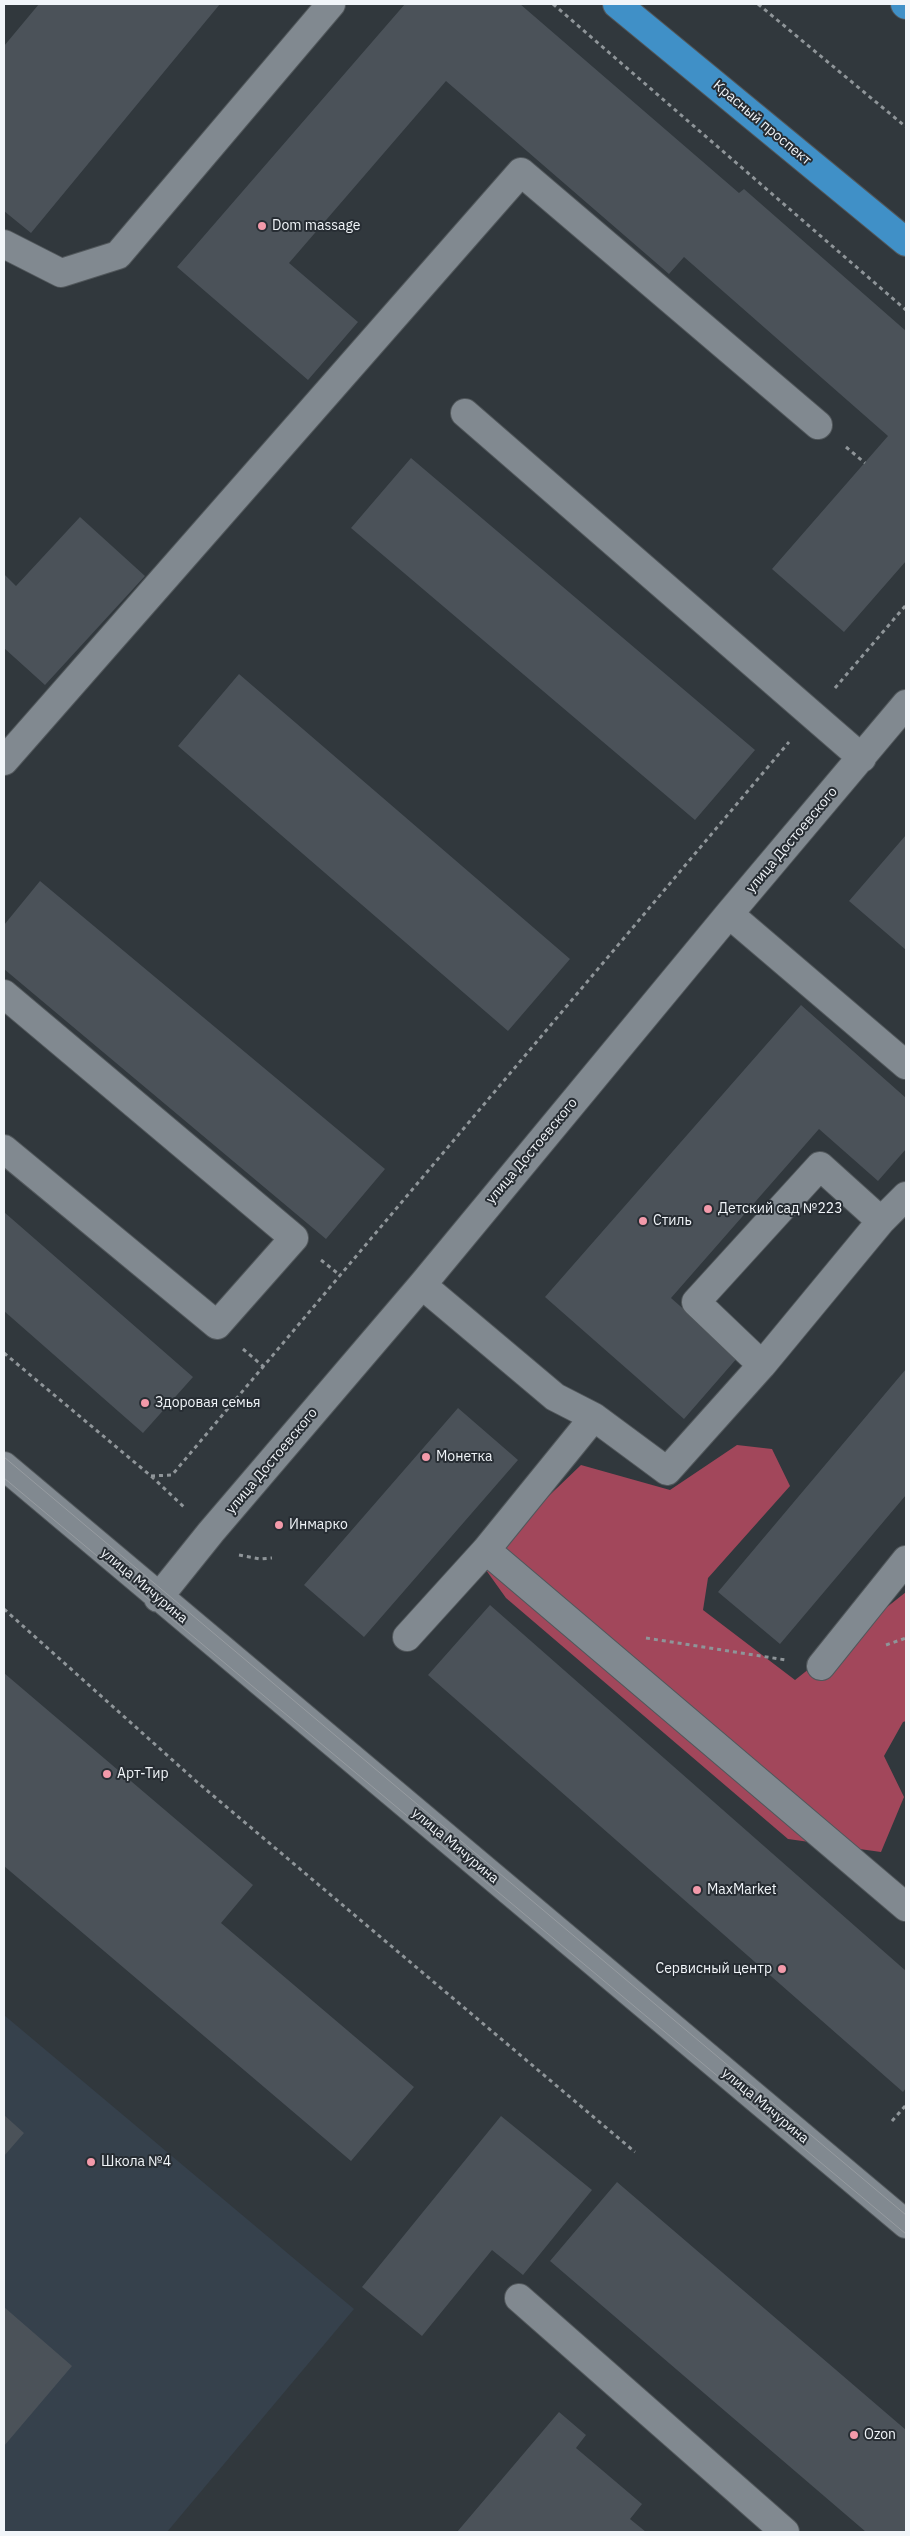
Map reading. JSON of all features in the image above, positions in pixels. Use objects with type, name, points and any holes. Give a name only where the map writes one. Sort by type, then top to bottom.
[{"type":"main road","name":"Красный проспект","points":[[617,4],[906,242]]},
{"type":"street","points":[[4,244],[61,273],[118,254],[332,4]]},
{"type":"street","points":[[4,761],[521,172],[818,425]]},
{"type":"street","points":[[466,413],[862,758]]},
{"type":"street","name":"улица Достоевского","points":[[158,1598],[211,1532],[422,1285],[729,914],[906,704]]},
{"type":"street","points":[[729,914],[906,1065]]},
{"type":"street","points":[[4,994],[294,1238],[217,1325],[4,1149]]},
{"type":"street","points":[[762,1365],[696,1302],[820,1166],[881,1221]]},
{"type":"street","points":[[422,1285],[555,1397],[594,1417],[667,1471],[762,1365],[881,1221],[906,1196]]},
{"type":"street","points":[[407,1637],[486,1550],[594,1417]]},
{"type":"street","name":"улица Мичурина","points":[[4,1466],[158,1598],[906,2224]]},
{"type":"street","points":[[486,1550],[904,1902]]},
{"type":"street","points":[[821,1666],[906,1560]]},
{"type":"street","points":[[519,2298],[767,2527]]},
{"type":"path","points":[[554,4],[906,310]]},
{"type":"path","points":[[758,4],[906,127]]},
{"type":"path","points":[[151,1476],[172,1475],[811,715],[906,605]]},
{"type":"path","points":[[4,1353],[151,1476],[184,1507]]},
{"type":"path","points":[[239,1555],[260,1560],[272,1558]]},
{"type":"path","points":[[4,1609],[198,1782],[635,2152]]},
{"type":"path","points":[[645,1638],[821,1666]]},
{"type":"path","points":[[878,1647],[906,1638]]},
{"type":"path","points":[[892,2122],[906,2105]]},
{"type":"shaded area","points":[[737,1445],[772,1449],[790,1486],[708,1578],[703,1610],[795,1680],[906,1592],[906,1721],[903,1722],[884,1756],[904,1797],[881,1852],[788,1839],[506,1598],[486,1570],[532,1512],[581,1465],[670,1490]]},
{"type":"shaded area","name":"Школа №4","points":[[4,2015],[354,2309],[167,2532],[4,2532]]},
{"type":"building","points":[[39,4],[220,4],[31,233],[4,211],[4,46]]},
{"type":"building","points":[[405,4],[520,4],[739,193],[744,189],[906,331],[906,561],[844,632],[772,569],[888,436],[684,257],[669,274],[446,81],[289,263],[358,322],[308,380],[177,267]]},
{"type":"building","points":[[411,458],[755,750],[695,820],[351,528]]},
{"type":"building","points":[[80,517],[145,576],[45,685],[4,648],[4,574],[16,586]]},
{"type":"building","points":[[239,674],[570,959],[508,1031],[178,746]]},
{"type":"building","points":[[906,835],[906,950],[849,901]]},
{"type":"building","points":[[40,881],[385,1169],[326,1239],[4,969],[4,925]]},
{"type":"building","points":[[801,1005],[906,1098],[906,1149],[878,1181],[819,1129],[671,1298],[738,1357],[684,1419],[545,1297]]},
{"type":"building","points":[[4,1212],[193,1377],[143,1433],[4,1311]]},
{"type":"building","points":[[906,1369],[906,1495],[780,1644],[718,1592]]},
{"type":"building","points":[[458,1408],[518,1460],[364,1637],[304,1585]]},
{"type":"building","points":[[490,1605],[906,1971],[906,2088],[903,2092],[428,1675]]},
{"type":"building","points":[[4,1673],[253,1885],[221,1923],[414,2087],[351,2161],[4,1866]]},
{"type":"building","points":[[4,2115],[24,2133],[4,2156]]},
{"type":"building","points":[[501,2116],[592,2190],[523,2275],[492,2250],[422,2336],[362,2287]]},
{"type":"building","points":[[617,2182],[906,2430],[906,2532],[866,2532],[550,2261]]},
{"type":"building","points":[[4,2307],[72,2366],[4,2446]]},
{"type":"building","points":[[559,2412],[586,2435],[576,2448],[642,2504],[630,2519],[646,2532],[457,2532]]},
{"type":"tram line","points":[[4,1457],[906,2215]]},
{"type":"tram line","points":[[4,1478],[906,2234]]},
{"type":"place","name":"Dom massage","points":[[262,226]]},
{"type":"place","name":"Детский сад №223","points":[[708,1209]]},
{"type":"place","name":"Стиль","points":[[643,1221]]},
{"type":"place","name":"Здоровая семья","points":[[145,1403]]},
{"type":"place","name":"Монетка","points":[[426,1457]]},
{"type":"place","name":"Инмарко","points":[[279,1525]]},
{"type":"place","name":"Арт-Тир","points":[[107,1774]]},
{"type":"place","name":"MaxMarket","points":[[697,1890]]},
{"type":"place","name":"Сервисный центр","points":[[782,1969]]},
{"type":"place","name":"Школа №4","points":[[91,2162]]},
{"type":"place","name":"Ozon","points":[[854,2435]]}]
